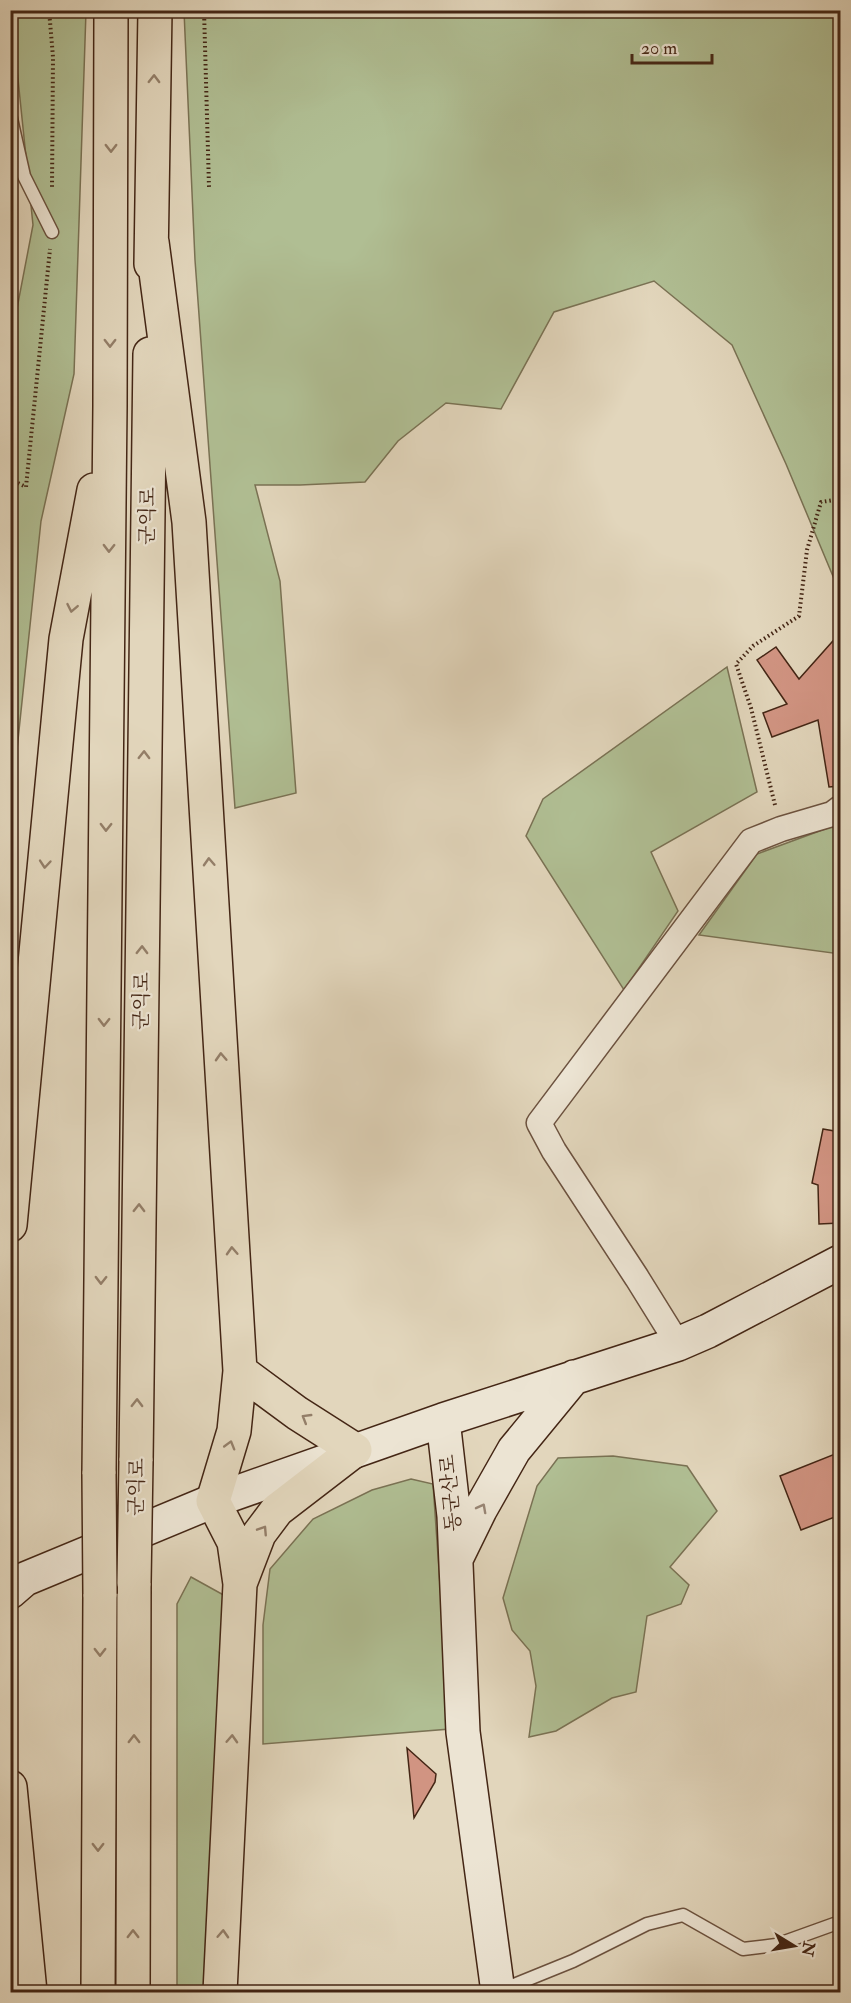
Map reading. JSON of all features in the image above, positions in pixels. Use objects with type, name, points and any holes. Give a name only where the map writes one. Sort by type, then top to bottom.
[{"type":"highway","name":"군익로","points":[[98,1992],[99,1474],[110,406],[111,10]]},
{"type":"highway","name":"군익로","points":[[133,1992],[134,1583],[155,10]]},
{"type":"highway","points":[[152,243],[189,522],[240,1371],[234,1431],[213,1501],[234,1542],[240,1584],[220,1992]]},
{"type":"highway","points":[[10,1225],[66,639],[110,406]]},
{"type":"highway","points":[[240,1371],[297,1413],[356,1450],[278,1510],[259,1534],[240,1584]]},
{"type":"highway","points":[[10,1787],[30,1992]]},
{"type":"street","points":[[678,1344],[554,1151],[539,1123],[751,841],[781,829],[832,814],[840,808]]},
{"type":"street","points":[[10,1592],[25,1579],[213,1501],[443,1420],[678,1344],[708,1331],[840,1262]]},
{"type":"street","points":[[456,1560],[480,1510],[514,1450],[574,1377]]},
{"type":"street","name":"동군산로","points":[[443,1420],[454,1516],[463,1732],[498,1992]]},
{"type":"lane","points":[[10,114],[24,176],[52,232]]},
{"type":"lane","points":[[498,1992],[573,1961],[647,1924],[683,1915],[744,1949],[776,1945],[840,1922]]},
{"type":"path","points":[[10,479],[26,487],[52,232],[53,57],[49,10]]},
{"type":"path","points":[[204,10],[209,187]]},
{"type":"path","points":[[781,829],[751,708],[736,664],[753,646],[799,616],[807,550],[821,502],[840,499]]},
{"type":"green space","points":[[11,11],[86,11],[74,374],[41,521],[10,816],[10,345],[33,225]]},
{"type":"green space","points":[[184,11],[840,11],[840,593],[786,464],[732,345],[654,281],[554,312],[501,409],[446,403],[398,441],[365,482],[255,485],[280,581],[296,793],[235,808],[195,260]]},
{"type":"green space","points":[[727,667],[757,792],[651,852],[678,911],[624,990],[526,836],[543,799]]},
{"type":"green space","points":[[840,821],[840,954],[699,935],[757,854],[833,826]]},
{"type":"green space","points":[[613,1456],[687,1466],[717,1511],[670,1567],[689,1585],[681,1604],[647,1616],[636,1692],[612,1698],[556,1731],[529,1737],[536,1686],[530,1651],[512,1630],[503,1598],[537,1486],[558,1458]]},
{"type":"green space","points":[[411,1479],[433,1484],[450,1729],[263,1744],[263,1625],[270,1569],[313,1519],[372,1490]]},
{"type":"green space","points":[[191,1577],[229,1598],[233,1992],[177,1992],[177,1604]]},
{"type":"building","points":[[840,633],[840,786],[829,787],[818,720],[772,737],[763,713],[787,704],[757,660],[776,647],[799,679]]},
{"type":"building","points":[[823,1129],[840,1132],[840,1223],[819,1224],[818,1185],[812,1183]]},
{"type":"building","points":[[840,1452],[840,1515],[801,1530],[780,1476]]},
{"type":"building","points":[[407,1748],[436,1774],[435,1782],[414,1818]]}]
